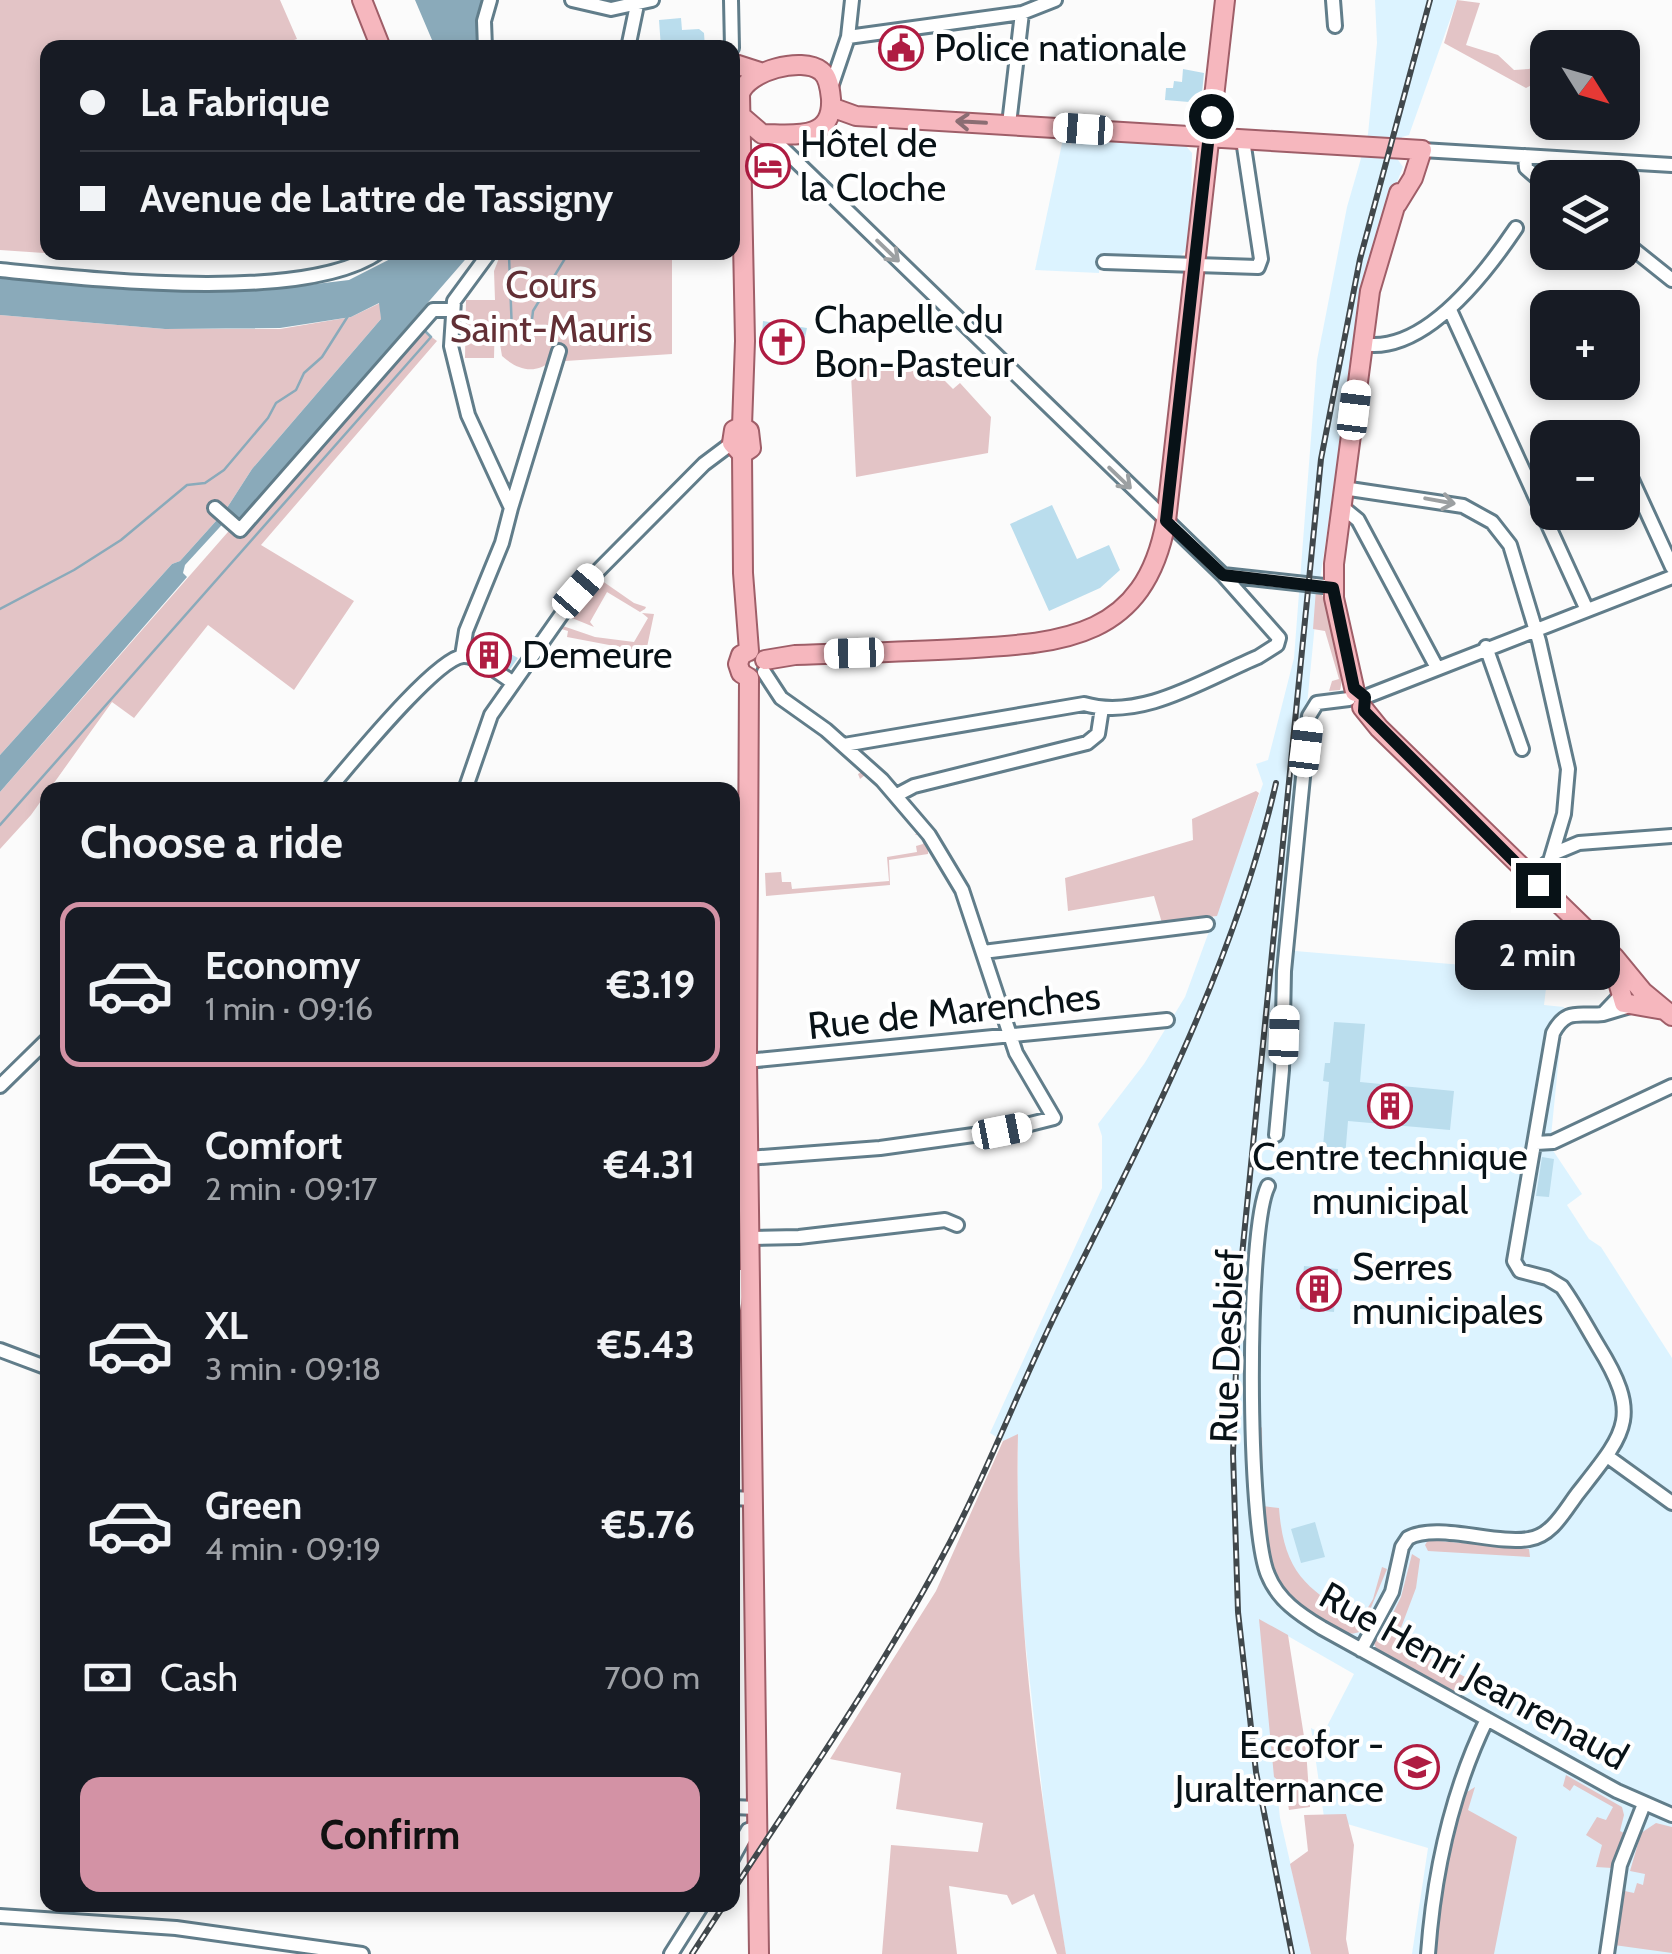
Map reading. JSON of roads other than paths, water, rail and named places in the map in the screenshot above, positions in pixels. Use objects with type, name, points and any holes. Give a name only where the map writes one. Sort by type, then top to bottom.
[{"type":"main road","points":[[362,0],[378,40]]},
{"type":"main road","points":[[757,666],[795,656],[1040,644],[1069,639],[1112,616],[1137,590],[1160,548],[1166,521],[1225,0]]},
{"type":"main road","points":[[740,65],[760,72]]},
{"type":"main road","points":[[740,85],[760,72],[804,66],[822,72],[831,99],[827,123],[812,134],[765,134],[740,151]]},
{"type":"main road","points":[[831,99],[856,116],[1417,150],[1374,274],[1342,497],[1333,588],[1358,699],[1378,728],[1606,950],[1632,996],[1669,1009]]},
{"type":"main road","points":[[740,115],[765,134]]},
{"type":"main road","points":[[740,178],[744,281],[742,426],[734,430],[742,573],[757,666],[740,968],[747,1061],[749,1238],[741,1276],[753,1498],[759,1954]]},
{"type":"street","points":[[485,40],[484,22],[490,0]]},
{"type":"street","points":[[572,0],[600,9],[642,1],[630,40]]},
{"type":"street","points":[[731,0],[732,40]]},
{"type":"street","points":[[831,99],[848,38],[852,0]]},
{"type":"street","points":[[848,38],[1022,13],[1055,0]]},
{"type":"street","points":[[1334,0],[1335,26]]},
{"type":"street","points":[[1009,124],[1022,13]]},
{"type":"street","points":[[822,72],[840,61]]},
{"type":"street","points":[[765,134],[1223,575],[1276,632],[1277,646],[1258,657],[1154,701],[1119,710],[1084,704],[1050,708],[844,745]]},
{"type":"street","points":[[1104,262],[1252,269],[1261,261],[1242,140]]},
{"type":"street","points":[[1417,150],[1672,164]]},
{"type":"street","points":[[1525,156],[1530,172]]},
{"type":"street","points":[[1362,344],[1391,346],[1450,310],[1516,228]]},
{"type":"street","points":[[1640,254],[1672,280]]},
{"type":"street","points":[[0,270],[145,281],[250,281],[324,274],[366,260]]},
{"type":"street","points":[[484,260],[463,286],[452,310],[450,346],[468,415],[511,508]]},
{"type":"street","points":[[0,262],[38,274]]},
{"type":"street","points":[[215,508],[238,528],[433,310],[452,310]]},
{"type":"street","points":[[1450,310],[1587,610]]},
{"type":"street","points":[[335,782],[413,694],[462,656],[466,631],[502,543],[559,351]]},
{"type":"street","points":[[468,782],[488,721],[512,682],[600,566],[704,464],[737,449]]},
{"type":"street","points":[[1342,497],[1451,502],[1492,522],[1516,556],[1568,769],[1566,798],[1552,857],[1534,881]]},
{"type":"street","points":[[1342,497],[1436,666]]},
{"type":"street","points":[[1640,497],[1672,567]]},
{"type":"street","points":[[1223,575],[1333,588]]},
{"type":"street","points":[[1276,1136],[1284,971],[1310,716],[1317,703],[1358,699],[1672,577]]},
{"type":"street","points":[[1486,648],[1522,749]]},
{"type":"street","points":[[462,656],[512,682]]},
{"type":"street","points":[[748,1158],[880,1148],[1002,1131],[1054,1118],[1009,1036],[962,890],[930,835],[896,795],[844,745],[781,698],[757,666]]},
{"type":"street","points":[[896,795],[914,786],[1087,744],[1098,734],[1102,708]]},
{"type":"street","points":[[1552,857],[1579,843],[1672,836]]},
{"type":"street","points":[[983,952],[1208,924]]},
{"type":"street","points":[[1361,1650],[1392,1592],[1402,1546],[1408,1538],[1426,1533],[1521,1540],[1537,1537],[1552,1526],[1608,1456],[1623,1423],[1621,1384],[1562,1287],[1520,1270],[1514,1260],[1536,1144],[1546,1063],[1557,1025],[1571,1013],[1603,1014],[1632,996]]},
{"type":"street","name":"Rue de Marenches","points":[[747,1061],[1167,1020]]},
{"type":"street","points":[[0,1086],[40,1047]]},
{"type":"street","points":[[1536,1144],[1553,1142],[1672,1086]]},
{"type":"street","name":"Rue Desbief","points":[[1255,1508],[1258,1252],[1268,1186]]},
{"type":"street","points":[[749,1238],[799,1237],[945,1220],[957,1224]]},
{"type":"street","points":[[0,1350],[40,1365]]},
{"type":"street","points":[[1608,1456],[1672,1504]]},
{"type":"street","points":[[740,1498],[753,1498]]},
{"type":"street","name":"Rue Henri Jeanrenaud","points":[[1255,1508],[1264,1566],[1279,1595],[1306,1618],[1644,1804],[1672,1815]]},
{"type":"street","points":[[1428,1954],[1443,1845],[1462,1776],[1487,1719]]},
{"type":"street","points":[[1606,1954],[1620,1865],[1644,1804]]},
{"type":"street","points":[[740,1807],[756,1808]]},
{"type":"street","points":[[740,1844],[748,1830],[758,1827]]},
{"type":"street","points":[[671,1954],[698,1912]]},
{"type":"street","points":[[0,1916],[176,1928],[362,1954]]},
{"type":"waterway","points":[[509,260],[512,332],[514,339],[521,342],[531,328],[533,311],[564,260]]},
{"type":"waterway","points":[[0,609],[121,540],[187,485],[205,483],[224,470],[276,403],[296,390],[304,373],[322,357],[348,316]]},
{"type":"waterway","points":[[0,825],[431,337],[422,328]]},
{"type":"railway","points":[[1292,1954],[1256,1772],[1238,1612],[1233,1454],[1239,1286],[1321,459],[1360,259],[1430,0]]},
{"type":"railway","points":[[740,1880],[867,1686],[958,1527],[1047,1331],[1185,1047],[1237,917],[1276,783]]},
{"type":"railway","points":[[692,1954],[719,1912]]},
{"type":"place","name":"Police nationale","points":[[901,48]]},
{"type":"place","name":"Hôtel de la Cloche","points":[[768,166]]},
{"type":"place","name":"Chapelle du Bon-Pasteur","points":[[782,342]]},
{"type":"place","name":"Demeure","points":[[489,655]]},
{"type":"place","name":"Centre technique municipal","points":[[1390,1106]]},
{"type":"place","name":"Serres municipales","points":[[1319,1289]]},
{"type":"place","name":"Eccofor - Juralternance","points":[[1417,1767]]},
{"type":"park label","name":"Cours Saint-Mauris","points":[[551,307]]}]
